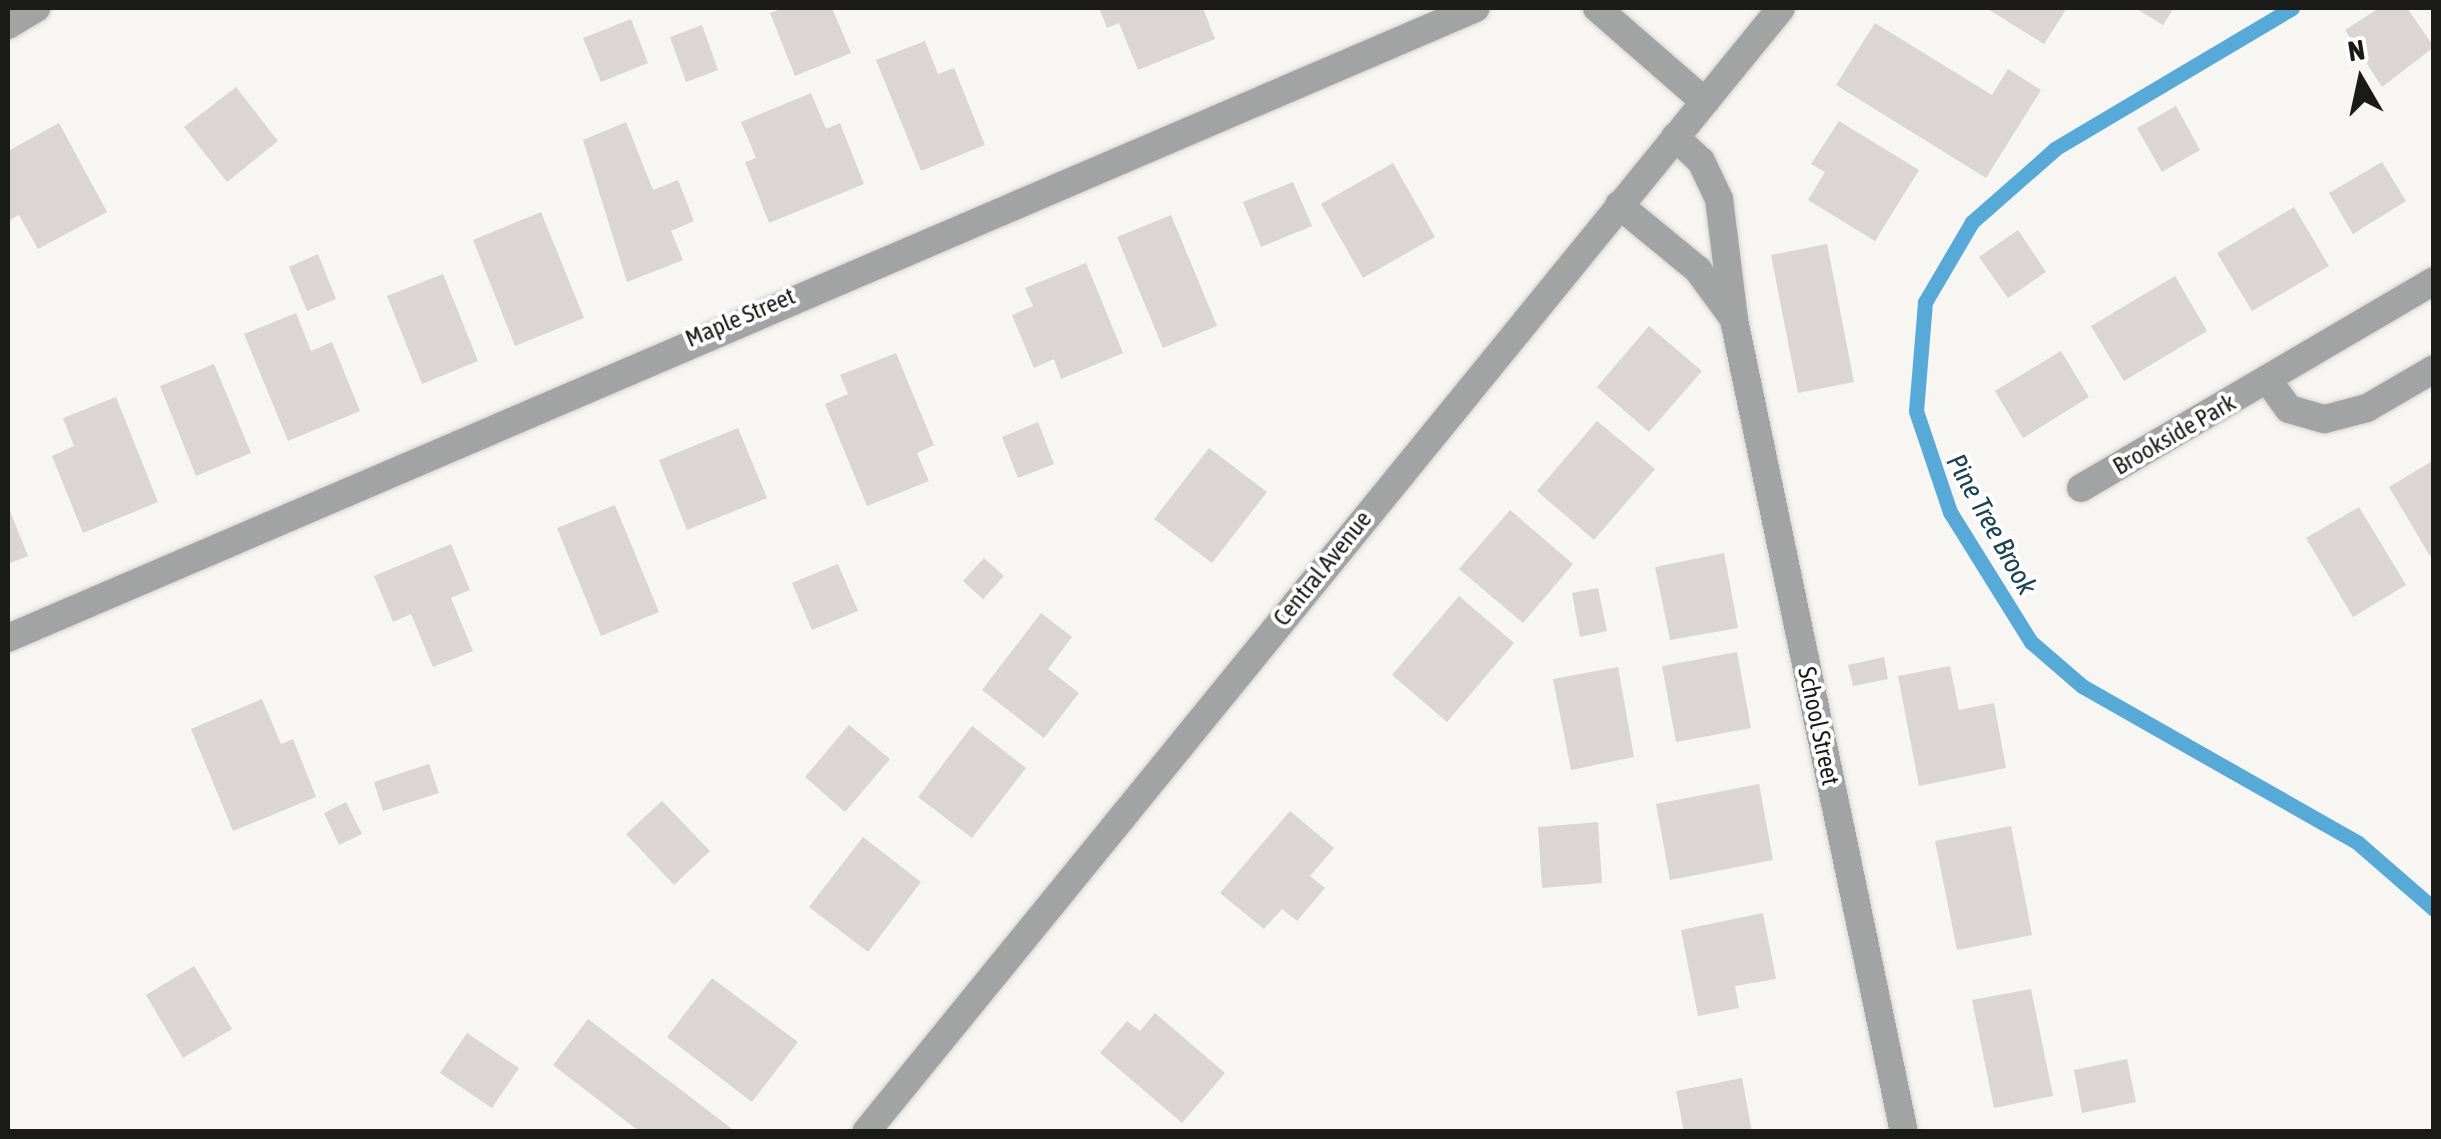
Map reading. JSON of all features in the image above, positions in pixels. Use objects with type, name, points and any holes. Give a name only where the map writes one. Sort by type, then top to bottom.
[{"type":"street","points":[[8,25],[36,8]]},
{"type":"street","name":"Maple Street","points":[[8,638],[1476,8]]},
{"type":"street","points":[[1598,8],[1705,102]]},
{"type":"street","name":"Central Avenue","points":[[866,1132],[1781,8]]},
{"type":"street","name":"School Street","points":[[1675,137],[1702,161],[1719,198],[1734,320],[1904,1132]]},
{"type":"street","name":"School Street","points":[[1619,205],[1698,270],[1734,320]]},
{"type":"street","name":"Brookside Park","points":[[2081,488],[2434,281]]},
{"type":"street","points":[[2267,379],[2290,409],[2325,419],[2367,408],[2434,368]]},
{"type":"building","points":[[784,8],[832,8],[851,53],[795,76],[770,13]]},
{"type":"building","points":[[1099,8],[1203,8],[1215,39],[1138,70],[1119,23],[1107,28]]},
{"type":"building","points":[[1986,8],[2067,8],[2044,44]]},
{"type":"building","points":[[2135,8],[2174,8],[2163,25]]},
{"type":"building","points":[[2379,8],[2407,8],[2434,47],[2382,87],[2345,30]]},
{"type":"building","points":[[631,19],[648,63],[601,82],[583,38]]},
{"type":"building","points":[[1875,23],[1992,95],[2008,69],[2041,90],[1986,178],[1836,85]]},
{"type":"building","points":[[702,25],[718,70],[686,82],[670,37]]},
{"type":"building","points":[[925,41],[938,74],[954,68],[985,145],[921,171],[876,60]]},
{"type":"building","points":[[236,87],[278,141],[227,182],[184,127]]},
{"type":"building","points":[[811,93],[826,129],[840,123],[864,184],[769,223],[745,162],[756,158],[741,122]]},
{"type":"building","points":[[2176,106],[2200,150],[2162,172],[2137,128]]},
{"type":"building","points":[[1839,121],[1919,170],[1875,241],[1808,200],[1825,172],[1811,164]]},
{"type":"building","points":[[626,122],[653,190],[678,180],[694,221],[671,231],[683,260],[627,282],[583,140]]},
{"type":"building","points":[[59,123],[107,212],[38,249],[19,215],[8,221],[8,151]]},
{"type":"building","points":[[2382,162],[2406,201],[2353,234],[2329,193]]},
{"type":"building","points":[[1393,163],[1435,237],[1363,278],[1321,204]]},
{"type":"building","points":[[1293,182],[1312,226],[1261,247],[1243,202]]},
{"type":"building","points":[[2294,207],[2329,266],[2252,311],[2217,253]]},
{"type":"building","points":[[541,212],[584,318],[515,346],[473,240]]},
{"type":"building","points":[[1171,215],[1217,326],[1163,348],[1117,237]]},
{"type":"building","points":[[2018,230],[2046,272],[2008,298],[1979,257]]},
{"type":"building","points":[[1827,244],[1854,382],[1798,393],[1771,255]]},
{"type":"building","points":[[318,254],[336,299],[307,311],[289,267]]},
{"type":"building","points":[[1086,263],[1123,353],[1061,379],[1054,359],[1034,368],[1012,315],[1033,306],[1025,288]]},
{"type":"building","points":[[443,274],[478,361],[422,384],[387,296]]},
{"type":"building","points":[[2175,276],[2207,331],[2124,381],[2091,326]]},
{"type":"building","points":[[296,313],[311,351],[332,342],[360,411],[288,441],[244,334]]},
{"type":"building","points":[[1649,326],[1702,371],[1649,432],[1597,387]]},
{"type":"building","points":[[2061,351],[2089,397],[2023,438],[1995,391]]},
{"type":"building","points":[[896,353],[934,445],[917,453],[929,481],[867,506],[825,404],[848,394],[840,375]]},
{"type":"building","points":[[214,364],[251,453],[196,476],[160,386]]},
{"type":"building","points":[[116,397],[158,502],[83,533],[52,456],[74,446],[63,418]]},
{"type":"building","points":[[1597,421],[1655,469],[1594,540],[1537,491]]},
{"type":"building","points":[[1038,422],[1054,464],[1018,478],[1002,437]]},
{"type":"building","points":[[738,428],[767,498],[687,530],[659,460]]},
{"type":"building","points":[[1209,448],[1267,492],[1212,563],[1154,519]]},
{"type":"building","points":[[2434,460],[2434,554],[2430,556],[2389,487]]},
{"type":"building","points":[[615,505],[659,612],[601,636],[557,528]]},
{"type":"building","points":[[8,506],[28,556],[8,564]]},
{"type":"building","points":[[2359,507],[2406,585],[2353,617],[2306,538]]},
{"type":"building","points":[[1510,510],[1573,564],[1523,623],[1459,569]]},
{"type":"building","points":[[451,544],[470,590],[451,598],[473,651],[433,667],[411,614],[393,622],[374,576]]},
{"type":"building","points":[[1724,553],[1738,628],[1670,640],[1655,567]]},
{"type":"building","points":[[984,558],[1004,576],[983,599],[963,581]]},
{"type":"building","points":[[838,564],[858,611],[812,630],[792,583]]},
{"type":"building","points":[[1598,588],[1607,631],[1580,637],[1572,593]]},
{"type":"building","points":[[1459,596],[1514,643],[1447,722],[1392,675]]},
{"type":"building","points":[[1041,613],[1072,637],[1048,669],[1079,693],[1044,738],[982,690]]},
{"type":"building","points":[[1737,652],[1751,728],[1676,742],[1662,666]]},
{"type":"building","points":[[1884,657],[1888,679],[1853,686],[1848,665]]},
{"type":"building","points":[[1950,666],[1959,710],[1994,703],[2006,768],[1919,786],[1898,676]]},
{"type":"building","points":[[1618,667],[1634,757],[1571,770],[1553,679]]},
{"type":"building","points":[[262,699],[281,744],[293,739],[316,797],[233,831],[191,729]]},
{"type":"building","points":[[849,725],[890,759],[845,812],[805,777]]},
{"type":"building","points":[[972,726],[1026,768],[972,838],[918,797]]},
{"type":"building","points":[[429,764],[439,793],[383,811],[374,782]]},
{"type":"building","points":[[1759,784],[1773,860],[1670,880],[1656,804]]},
{"type":"building","points":[[662,801],[710,851],[674,885],[626,834]]},
{"type":"building","points":[[346,802],[362,834],[339,845],[324,813]]},
{"type":"building","points":[[1290,811],[1334,848],[1310,876],[1325,888],[1297,921],[1282,909],[1264,929],[1220,893]]},
{"type":"building","points":[[1598,822],[1602,883],[1542,888],[1538,827]]},
{"type":"building","points":[[2011,826],[2032,935],[1957,950],[1935,841]]},
{"type":"building","points":[[863,837],[921,882],[868,952],[809,907]]},
{"type":"building","points":[[1763,913],[1776,979],[1735,986],[1739,1008],[1698,1016],[1681,930]]},
{"type":"building","points":[[194,966],[232,1029],[183,1058],[146,995]]},
{"type":"building","points":[[712,978],[798,1042],[752,1102],[667,1037]]},
{"type":"building","points":[[2031,989],[2053,1096],[1994,1108],[1972,1000]]},
{"type":"building","points":[[1155,1013],[1225,1073],[1182,1123],[1100,1053],[1127,1021],[1140,1031]]},
{"type":"building","points":[[588,1019],[736,1132],[640,1132],[553,1065]]},
{"type":"building","points":[[467,1033],[519,1068],[492,1108],[440,1073]]},
{"type":"building","points":[[2127,1059],[2136,1102],[2082,1113],[2074,1070]]},
{"type":"building","points":[[1742,1078],[1752,1132],[1684,1132],[1676,1091]]},
{"type":"waterway","name":"Pine Tree Brook","points":[[2292,8],[2055,149],[1972,222],[1925,302],[1916,411],[1950,512],[2031,642],[2082,686],[2358,843],[2434,909]]}]
